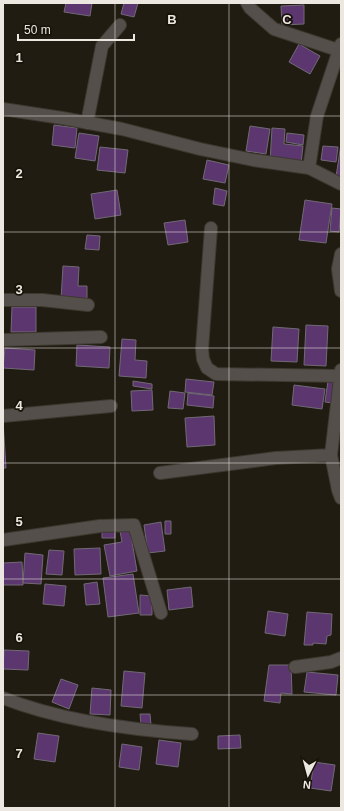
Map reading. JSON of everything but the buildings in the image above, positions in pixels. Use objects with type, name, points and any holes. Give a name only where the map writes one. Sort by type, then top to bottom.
[{"type":"street","points":[[247,3],[250,8],[274,29],[340,48],[316,116],[309,168]]},
{"type":"street","points":[[87,123],[102,46],[120,25]]},
{"type":"street","points":[[3,109],[122,129],[200,149],[253,160],[309,168],[341,184]]},
{"type":"street","points":[[211,228],[202,349],[203,359],[207,368],[216,374],[341,373],[331,455],[341,498]]},
{"type":"street","points":[[341,254],[338,269],[341,291]]},
{"type":"street","points":[[3,300],[42,300],[88,305]]},
{"type":"street","points":[[3,340],[101,336]]},
{"type":"street","points":[[3,416],[112,406]]},
{"type":"street","points":[[160,473],[276,458],[331,455]]},
{"type":"street","points":[[3,540],[100,526],[134,525],[161,613]]},
{"type":"street","points":[[295,667],[330,662],[341,658]]},
{"type":"street","points":[[3,698],[46,712],[111,725],[192,734]]}]
